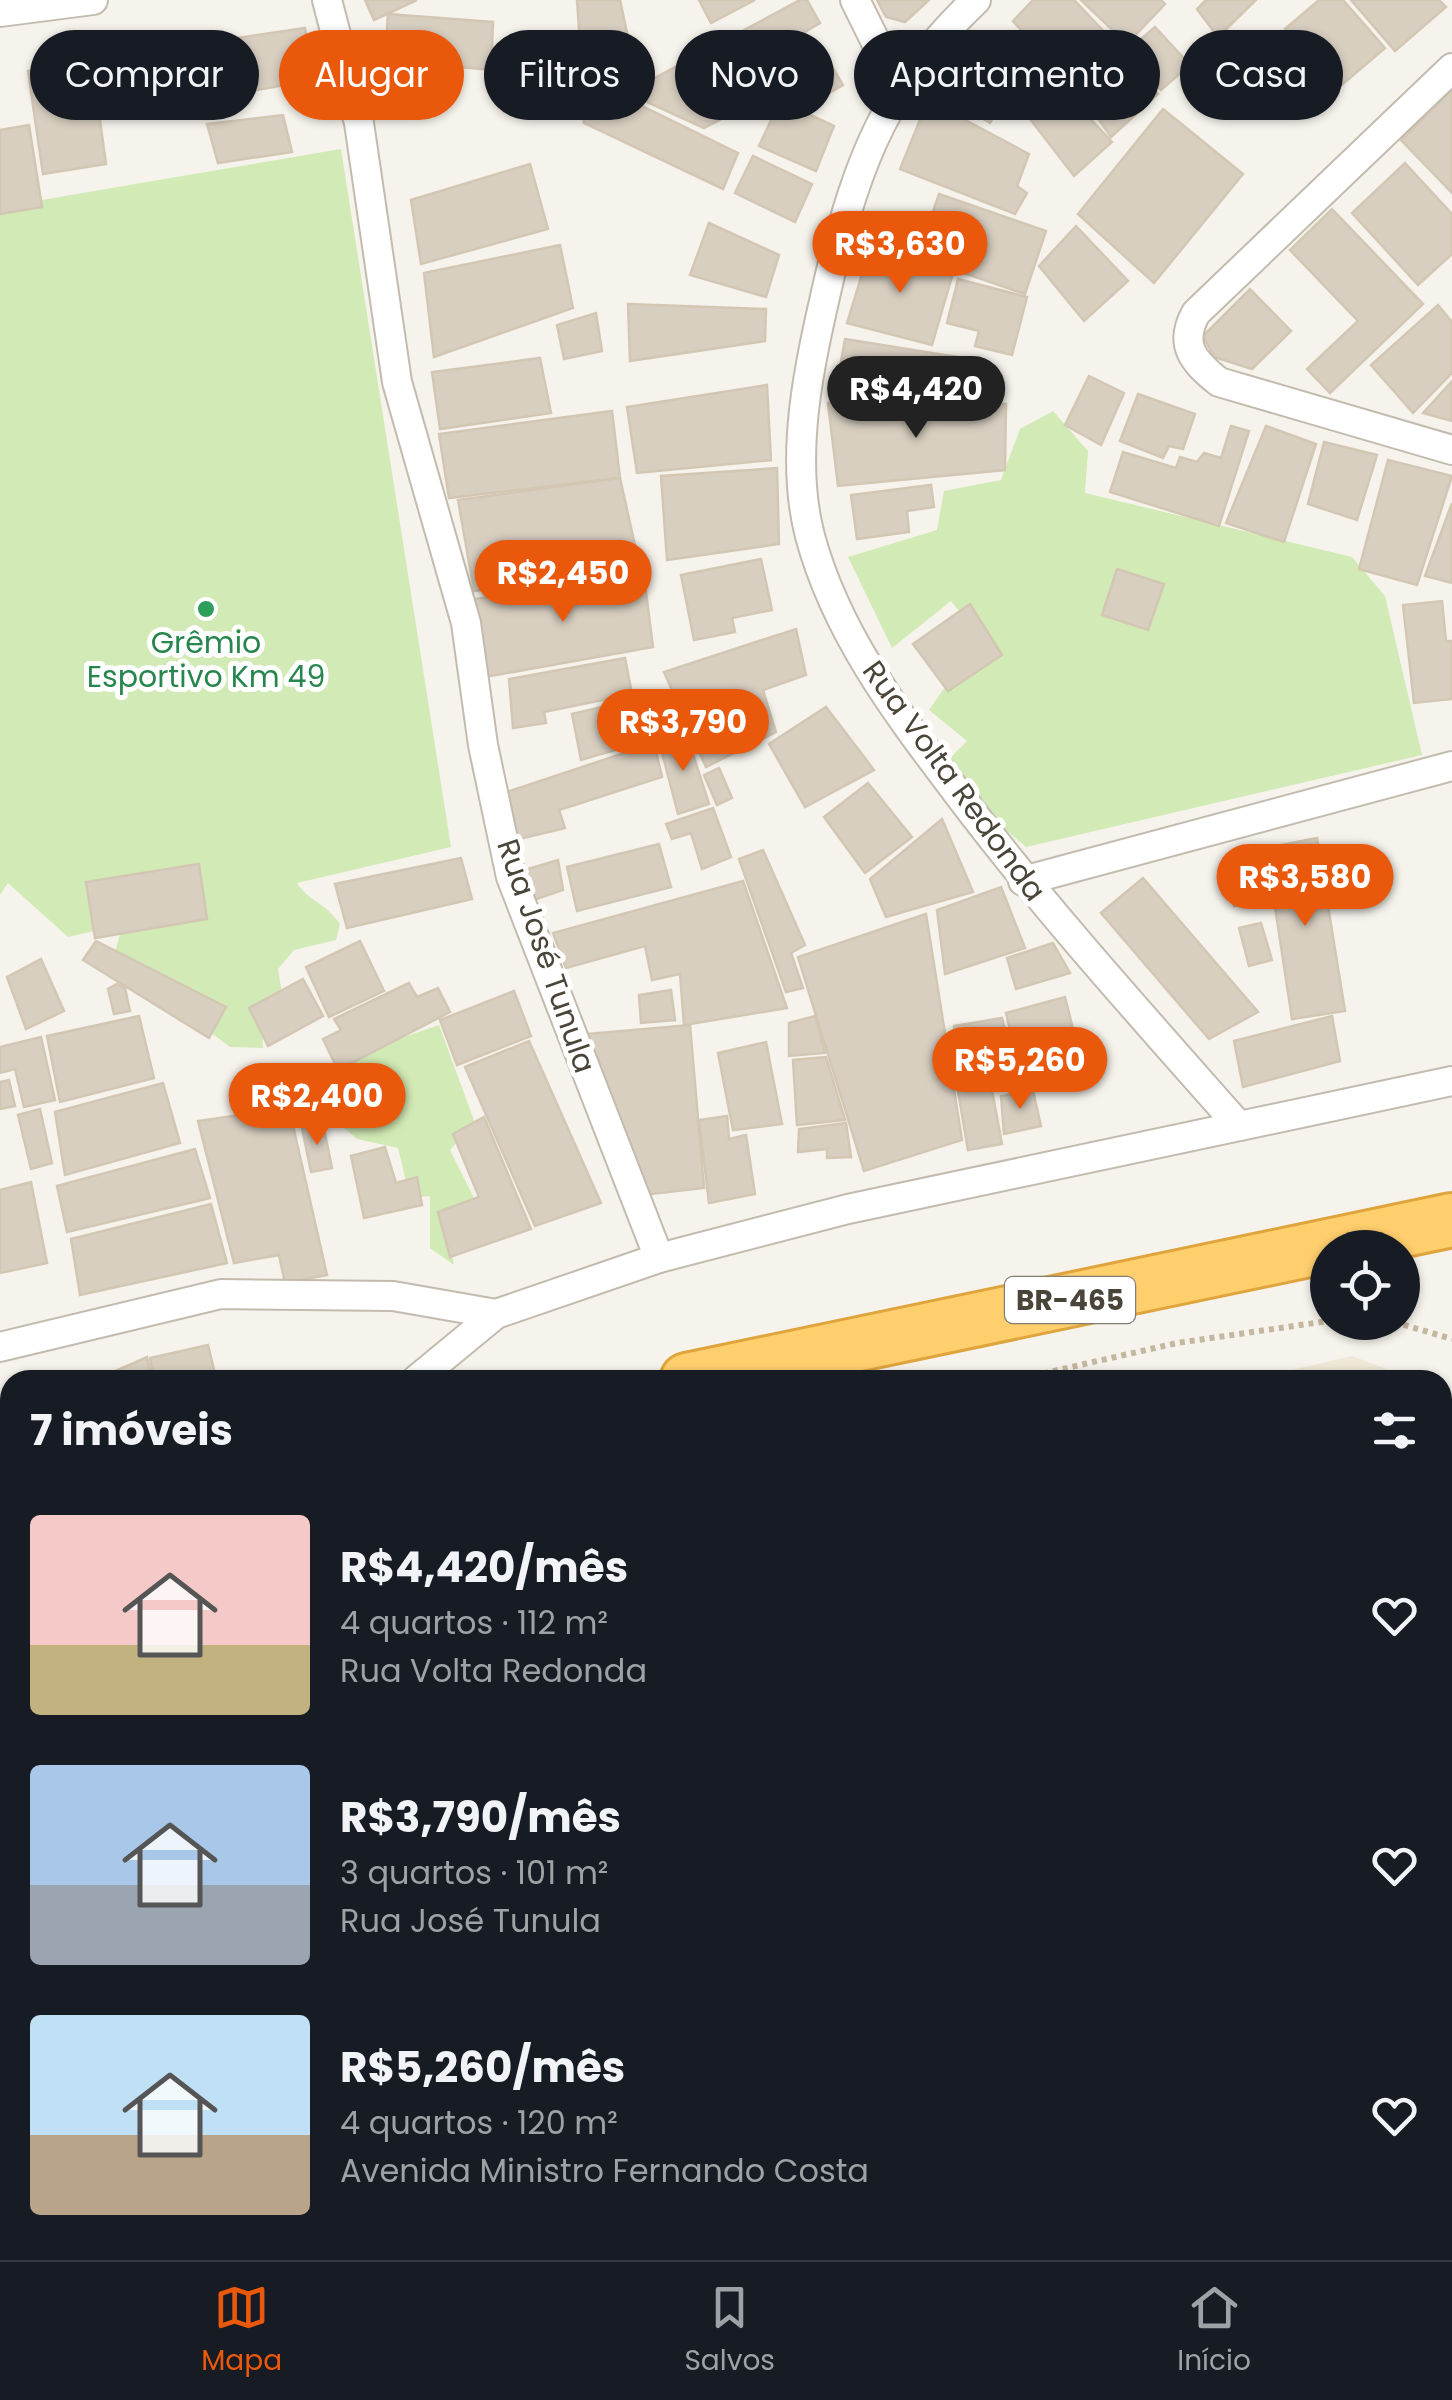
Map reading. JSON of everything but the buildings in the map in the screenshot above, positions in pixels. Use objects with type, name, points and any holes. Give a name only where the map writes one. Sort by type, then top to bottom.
[{"type":"highway","name":"BR-465","points":[[735,1370],[1452,1220]]},
{"type":"street","points":[[0,12],[93,0]]},
{"type":"street","name":"Rua José Tunula","points":[[327,0],[359,123],[398,382],[466,622],[483,745],[511,877],[659,1258]]},
{"type":"street","points":[[855,0],[870,30]]},
{"type":"street","name":"Rua Volta Redonda","points":[[944,30],[976,0]]},
{"type":"street","points":[[1452,68],[1196,313],[1190,324],[1188,351],[1193,362],[1219,382],[1452,450]]},
{"type":"street","name":"Rua Volta Redonda","points":[[882,120],[867,149],[811,357],[801,450],[810,535],[836,607],[879,688],[1024,881],[1239,1126]]},
{"type":"street","points":[[1024,881],[1452,766]]},
{"type":"street","points":[[428,1370],[496,1314],[659,1258],[848,1209],[1452,1080]]},
{"type":"street","points":[[0,1347],[220,1294],[392,1296],[496,1314]]},
{"type":"path","points":[[1058,1370],[1177,1343],[1310,1324]]},
{"type":"path","points":[[1420,1330],[1452,1339]]},
{"type":"shaded area","points":[[1352,1356],[1389,1370],[1292,1370]]},
{"type":"green space","name":"Grêmio Esportivo Km 49","points":[[341,149],[451,847],[297,883],[340,924],[336,940],[294,950],[278,969],[283,1000],[261,1016],[263,1048],[230,1047],[113,959],[123,924],[68,937],[8,883],[0,895],[0,207]]},
{"type":"green space","points":[[1053,411],[1088,451],[1085,493],[1352,557],[1385,596],[1422,755],[1026,847],[993,819],[946,762],[967,741],[929,710],[954,674],[990,650],[951,601],[892,648],[848,557],[937,530],[944,491],[1001,480],[1020,429]]},
{"type":"green space","points":[[439,1025],[475,1123],[450,1150],[482,1214],[449,1230],[454,1265],[430,1248],[430,1196],[410,1198],[398,1148],[357,1139],[305,1093],[369,1049]]},
{"type":"place","name":"Grêmio Esportivo Km 49","points":[[206,609]]}]
